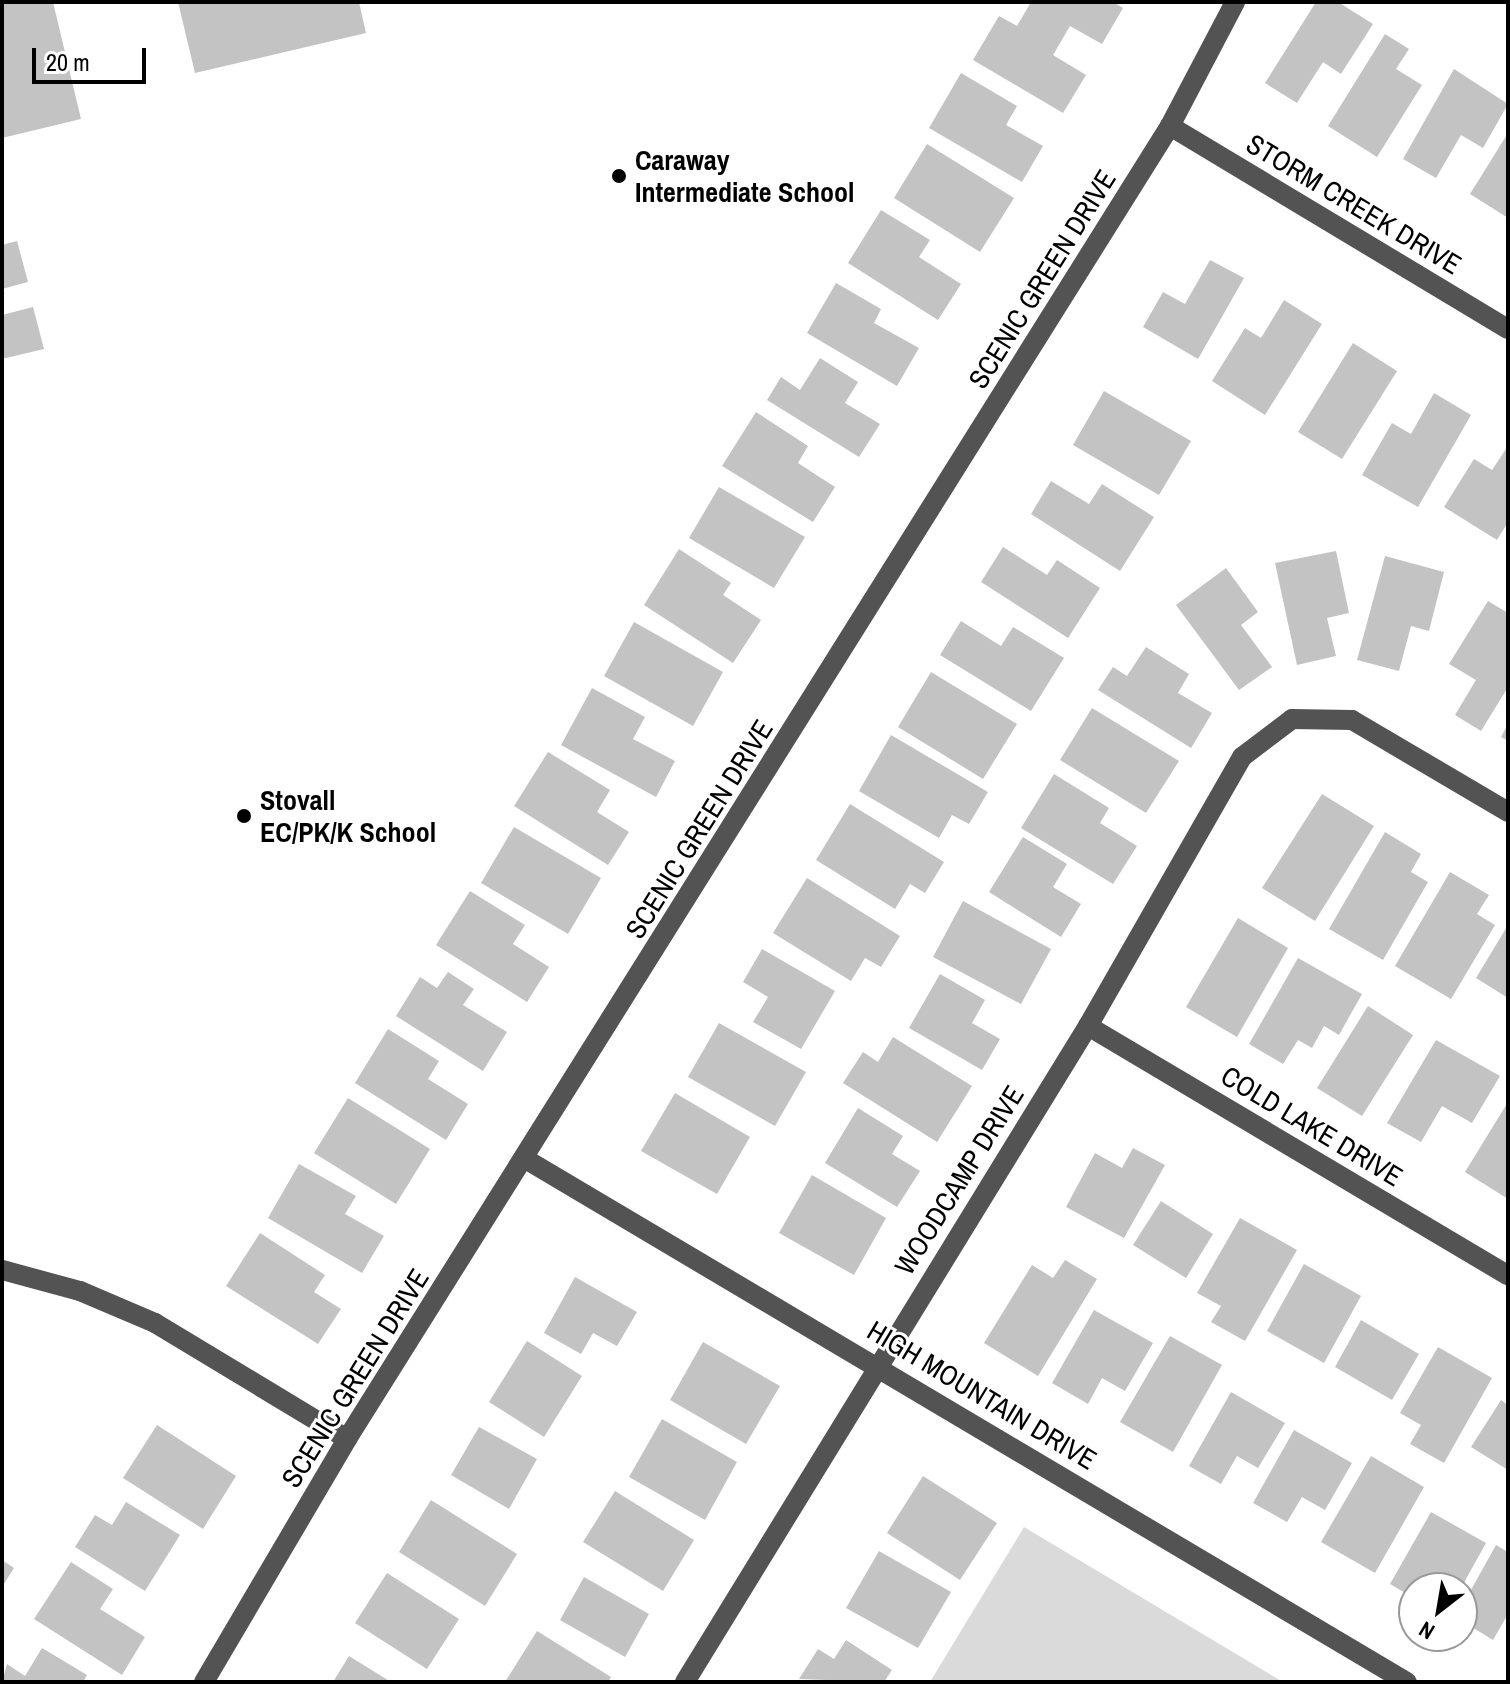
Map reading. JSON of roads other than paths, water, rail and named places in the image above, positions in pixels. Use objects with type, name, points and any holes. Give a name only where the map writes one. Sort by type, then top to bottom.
[{"type":"street","name":"SCENIC GREEN DRIVE","points":[[204,1682],[347,1439],[527,1160],[1170,126],[1235,2]]},
{"type":"street","name":"STORM CREEK DRIVE","points":[[1170,126],[1508,329]]},
{"type":"street","name":"WOODCAMP DRIVE","points":[[685,1682],[1088,1026],[1242,757],[1292,719],[1352,720],[1508,812]]},
{"type":"street","name":"COLD LAKE DRIVE","points":[[1088,1026],[1508,1275]]},
{"type":"street","name":"HIGH MOUNTAIN DRIVE","points":[[527,1160],[1407,1682]]},
{"type":"street","points":[[2,1270],[80,1291],[155,1323],[347,1439]]},
{"type":"place","name":"Caraway Intermediate School","points":[[619,176]]},
{"type":"place","name":"Stovall EC/PK/K School","points":[[244,816]]}]
